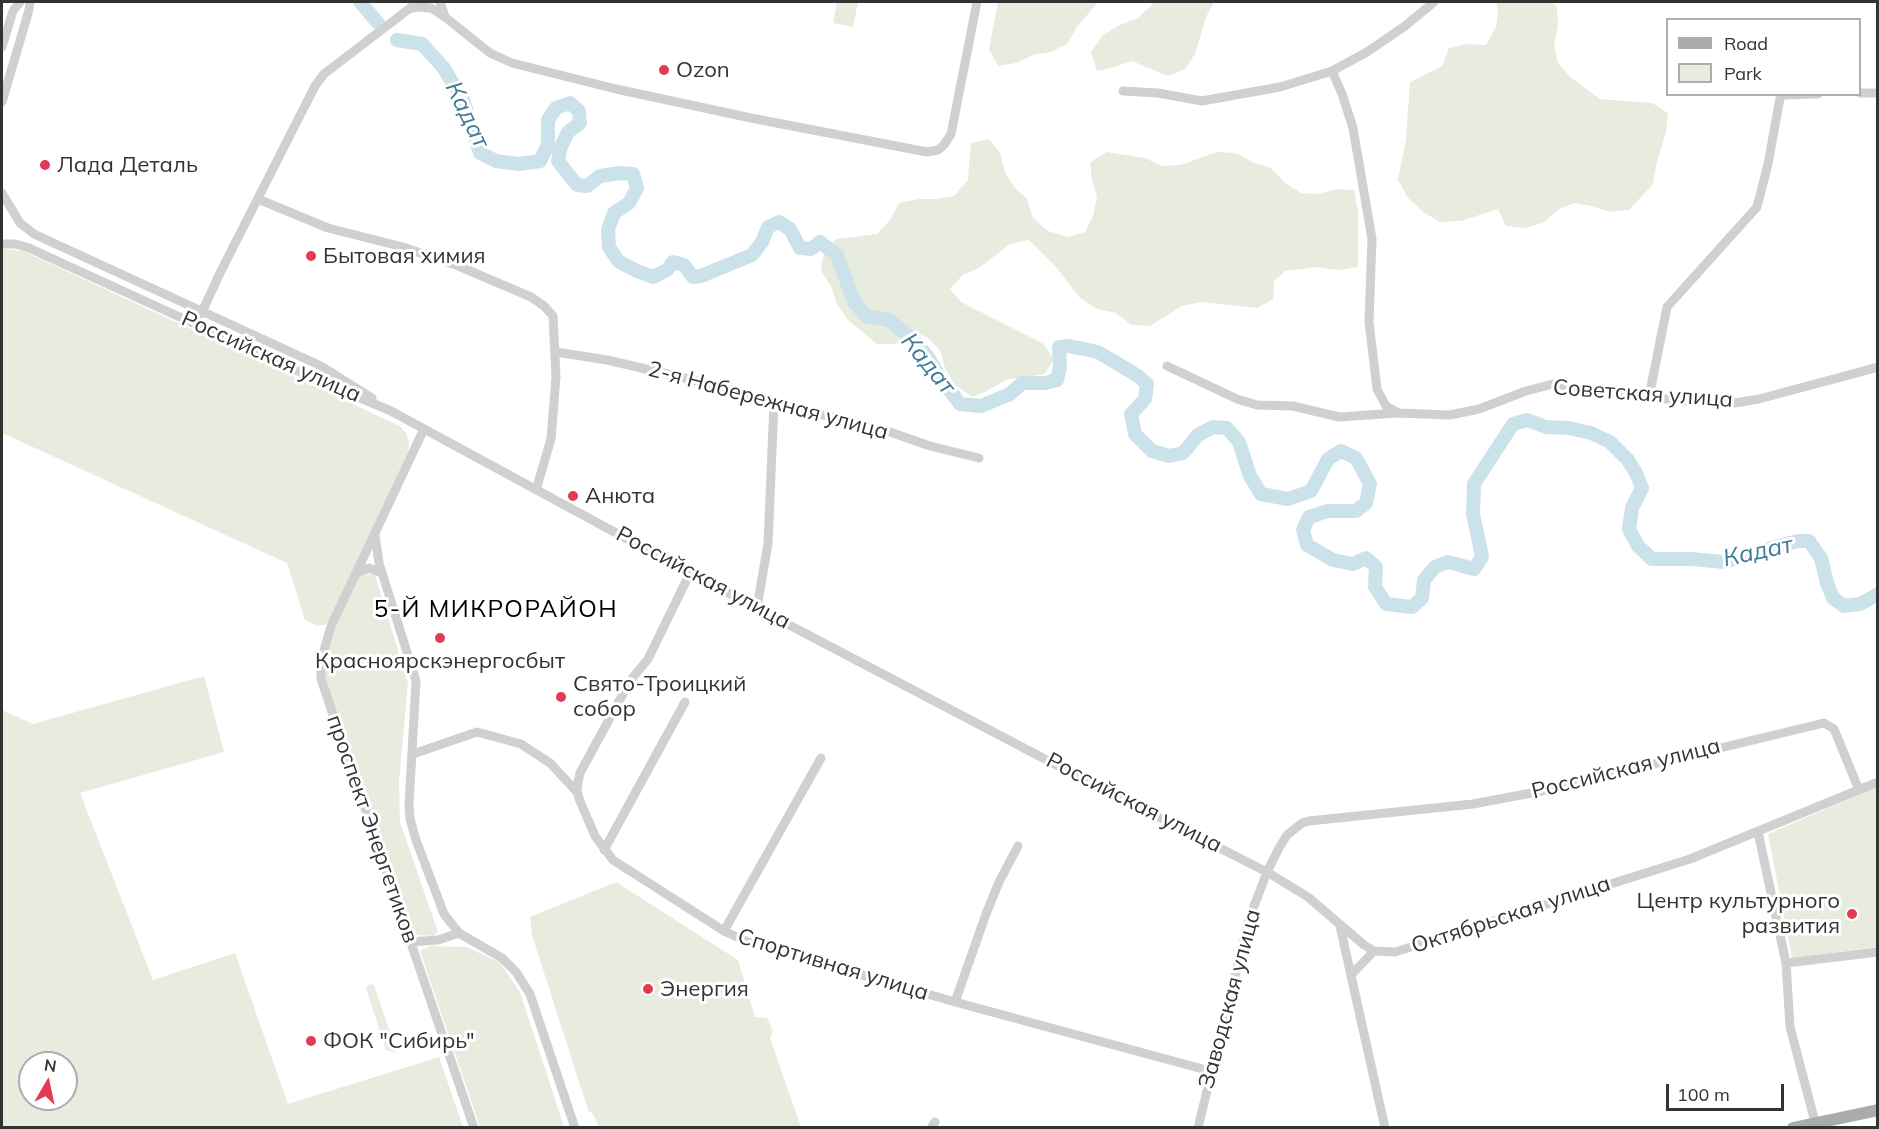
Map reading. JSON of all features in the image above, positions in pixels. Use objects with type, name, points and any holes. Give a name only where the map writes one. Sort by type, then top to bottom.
[{"type":"main road","points":[[1793,1128],[1878,1110]]},
{"type":"street","points":[[2,47],[13,11],[20,2]]},
{"type":"street","points":[[2,102],[30,2]]},
{"type":"street","points":[[197,324],[220,271],[315,86],[324,74],[418,2]]},
{"type":"street","points":[[440,2],[445,17]]},
{"type":"street","points":[[407,10],[417,7],[431,8],[490,53],[512,63],[542,72],[751,118],[927,152],[938,150],[951,134],[977,2]]},
{"type":"street","points":[[1123,91],[1158,93],[1190,100],[1212,100],[1280,87],[1332,71],[1367,52],[1405,26],[1434,2]]},
{"type":"street","points":[[1332,71],[1353,128],[1372,239],[1369,322],[1377,389],[1386,406],[1398,413]]},
{"type":"street","points":[[1861,93],[1878,93]]},
{"type":"street","points":[[1649,397],[1667,307],[1757,207],[1768,164],[1780,98],[1784,96]]},
{"type":"street","points":[[2,193],[20,223],[34,234],[321,366],[392,411]]},
{"type":"street","points":[[258,199],[328,228],[403,247],[456,265],[531,297],[544,306],[553,316],[556,352],[551,439],[536,490]]},
{"type":"street","name":"Российская улица","points":[[2,244],[16,244],[30,248],[315,379],[392,411],[690,573],[1062,768],[1267,872],[1308,897],[1340,926],[1374,951]]},
{"type":"street","name":"2-я Набережная улица","points":[[556,352],[648,369],[715,385],[979,458]]},
{"type":"street","name":"Советская улица","points":[[1167,366],[1237,399],[1257,405],[1293,406],[1339,417],[1398,413],[1431,416],[1464,413],[1553,384],[1693,402],[1735,403],[1759,399],[1878,367]]},
{"type":"street","points":[[757,607],[768,544],[774,403]]},
{"type":"street","name":"проспект Энергетиков","points":[[424,429],[324,645],[321,679],[474,1128]]},
{"type":"street","name":"проспект Энергетиков","points":[[375,534],[382,573],[416,681],[410,819],[434,892],[444,914],[459,933],[502,958],[516,972],[530,994],[575,1128]]},
{"type":"street","points":[[356,573],[369,568],[382,573]]},
{"type":"street","points":[[577,792],[580,773],[630,681],[648,659],[690,573]]},
{"type":"street","points":[[604,850],[685,702]]},
{"type":"street","name":"Российская улица","points":[[1267,872],[1287,835],[1294,828],[1309,821],[1473,804],[1542,790],[1816,724],[1829,724],[1834,729],[1859,790]]},
{"type":"street","points":[[413,754],[477,732],[521,744],[550,763],[577,792]]},
{"type":"street","points":[[724,932],[821,758]]},
{"type":"street","name":"Октябрьская улица","points":[[1374,951],[1395,952],[1690,859],[1878,782]]},
{"type":"street","name":"Спортивная улица","points":[[577,792],[595,836],[604,850],[622,867],[724,932],[748,942],[955,1002],[1210,1071]]},
{"type":"street","points":[[1758,832],[1786,963],[1791,1027],[1815,1122]]},
{"type":"street","points":[[955,1002],[986,914],[999,882],[1018,846]]},
{"type":"street","name":"Заводская улица","points":[[1198,1128],[1248,922],[1267,872]]},
{"type":"street","points":[[1340,926],[1384,1128]]},
{"type":"street","points":[[410,942],[438,940],[459,933]]},
{"type":"street","points":[[1352,974],[1374,951]]},
{"type":"street","points":[[1786,963],[1878,952]]},
{"type":"green space","points":[[837,2],[858,2],[853,27],[833,23]]},
{"type":"green space","points":[[998,2],[1098,2],[1077,27],[1067,44],[1051,52],[998,66],[989,49]]},
{"type":"green space","points":[[1153,2],[1214,2],[1206,17],[1195,54],[1185,69],[1168,76],[1132,61],[1097,71],[1091,52],[1103,35],[1138,18]]},
{"type":"green space","points":[[1496,2],[1552,2],[1557,7],[1558,26],[1554,45],[1558,63],[1570,77],[1600,99],[1652,103],[1668,113],[1666,132],[1653,184],[1629,210],[1610,212],[1574,203],[1558,210],[1544,222],[1526,228],[1506,226],[1498,209],[1461,221],[1440,222],[1423,212],[1408,198],[1398,180],[1406,139],[1410,82],[1442,66],[1449,48],[1468,44],[1486,45],[1496,27],[1498,9]]},
{"type":"green space","points":[[989,139],[1000,153],[1005,172],[1014,187],[1027,199],[1033,218],[1048,231],[1068,237],[1085,232],[1093,216],[1097,197],[1090,162],[1107,152],[1145,158],[1162,166],[1181,165],[1217,152],[1236,153],[1252,162],[1271,168],[1285,183],[1301,193],[1318,194],[1336,189],[1354,190],[1358,211],[1358,267],[1339,270],[1317,267],[1285,271],[1274,281],[1273,299],[1257,308],[1201,302],[1182,306],[1150,326],[1132,325],[1116,313],[1097,309],[1080,298],[1056,267],[1029,240],[1010,244],[979,268],[963,275],[950,289],[961,302],[1044,344],[1054,359],[1045,374],[1005,380],[972,397],[955,385],[945,368],[940,350],[927,337],[909,331],[896,344],[877,344],[848,320],[837,304],[831,286],[821,271],[824,252],[836,239],[877,234],[890,220],[899,203],[954,196],[968,180],[971,143]]},
{"type":"green space","points":[[2,250],[23,251],[400,426],[409,442],[408,452],[328,624],[317,626],[305,620],[287,563],[2,433]]},
{"type":"green space","points":[[359,575],[375,575],[408,683],[399,781],[400,822],[438,932],[434,936],[418,935],[411,931],[324,678],[325,656],[333,628]]},
{"type":"green space","points":[[204,676],[224,752],[80,793],[153,980],[235,953],[288,1104],[439,1057],[463,1127],[2,1127],[2,710],[33,724]]},
{"type":"green space","points":[[1877,787],[1877,947],[1792,958],[1768,834]]},
{"type":"green space","name":"Энергия","points":[[616,882],[738,960],[755,1017],[767,1018],[773,1031],[770,1038],[801,1127],[599,1127],[592,1112],[589,1113],[532,935],[530,917]]},
{"type":"green space","points":[[430,946],[467,947],[500,963],[520,992],[564,1127],[480,1127],[420,951]]},
{"type":"green space","points":[[371,984],[374,985],[396,1050],[394,1052],[386,1050],[366,988]]},
{"type":"waterway","name":"Кадат","points":[[360,2],[378,23]]},
{"type":"waterway","name":"Кадат","points":[[397,40],[422,44],[443,67],[463,100],[480,153],[496,161],[519,164],[540,161],[548,145],[548,120],[556,108],[570,103],[579,111],[580,123],[568,132],[560,149],[558,161],[577,185],[587,186],[600,176],[633,174],[637,188],[629,203],[614,213],[608,230],[609,247],[618,261],[637,271],[653,277],[667,270],[673,262],[684,265],[693,277],[701,276],[752,255],[762,242],[768,227],[779,222],[790,229],[800,248],[811,249],[820,242],[837,255],[854,302],[866,316],[889,320],[912,339],[928,357],[960,404],[981,406],[1010,394],[1022,383],[1045,383],[1057,380],[1060,367],[1059,347],[1069,346],[1098,352],[1147,384],[1145,399],[1131,414],[1135,434],[1152,451],[1169,456],[1183,453],[1198,435],[1213,427],[1227,428],[1239,442],[1250,476],[1261,494],[1288,499],[1311,491],[1328,459],[1341,451],[1356,458],[1370,484],[1366,503],[1356,511],[1328,511],[1309,517],[1303,530],[1307,545],[1333,560],[1353,564],[1366,558],[1376,567],[1375,587],[1386,604],[1412,607],[1422,598],[1424,580],[1435,567],[1448,562],[1474,569],[1482,557],[1473,514],[1474,484],[1513,424],[1527,420],[1546,427],[1569,428],[1591,433],[1610,442],[1628,460],[1642,488],[1632,508],[1629,529],[1638,546],[1652,559],[1724,562],[1798,541],[1809,541],[1821,558],[1833,598],[1844,606],[1860,604],[1878,594]]},
{"type":"place","name":"Ozon","points":[[664,70]]},
{"type":"place","name":"Лада Деталь","points":[[45,165]]},
{"type":"place","name":"Бытовая химия","points":[[311,256]]},
{"type":"place","name":"Анюта","points":[[573,496]]},
{"type":"place","name":"Красноярскэнергосбыт","points":[[440,638]]},
{"type":"place","name":"Свято-Троицкий собор","points":[[561,697]]},
{"type":"place","name":"Центр культурного развития","points":[[1852,914]]},
{"type":"place","name":"Энергия","points":[[648,989]]},
{"type":"place","name":"ФОК \"Сибирь\"","points":[[311,1041]]},
{"type":"district","name":"5-Й МИКРОРАЙОН","points":[[496,610]]}]
